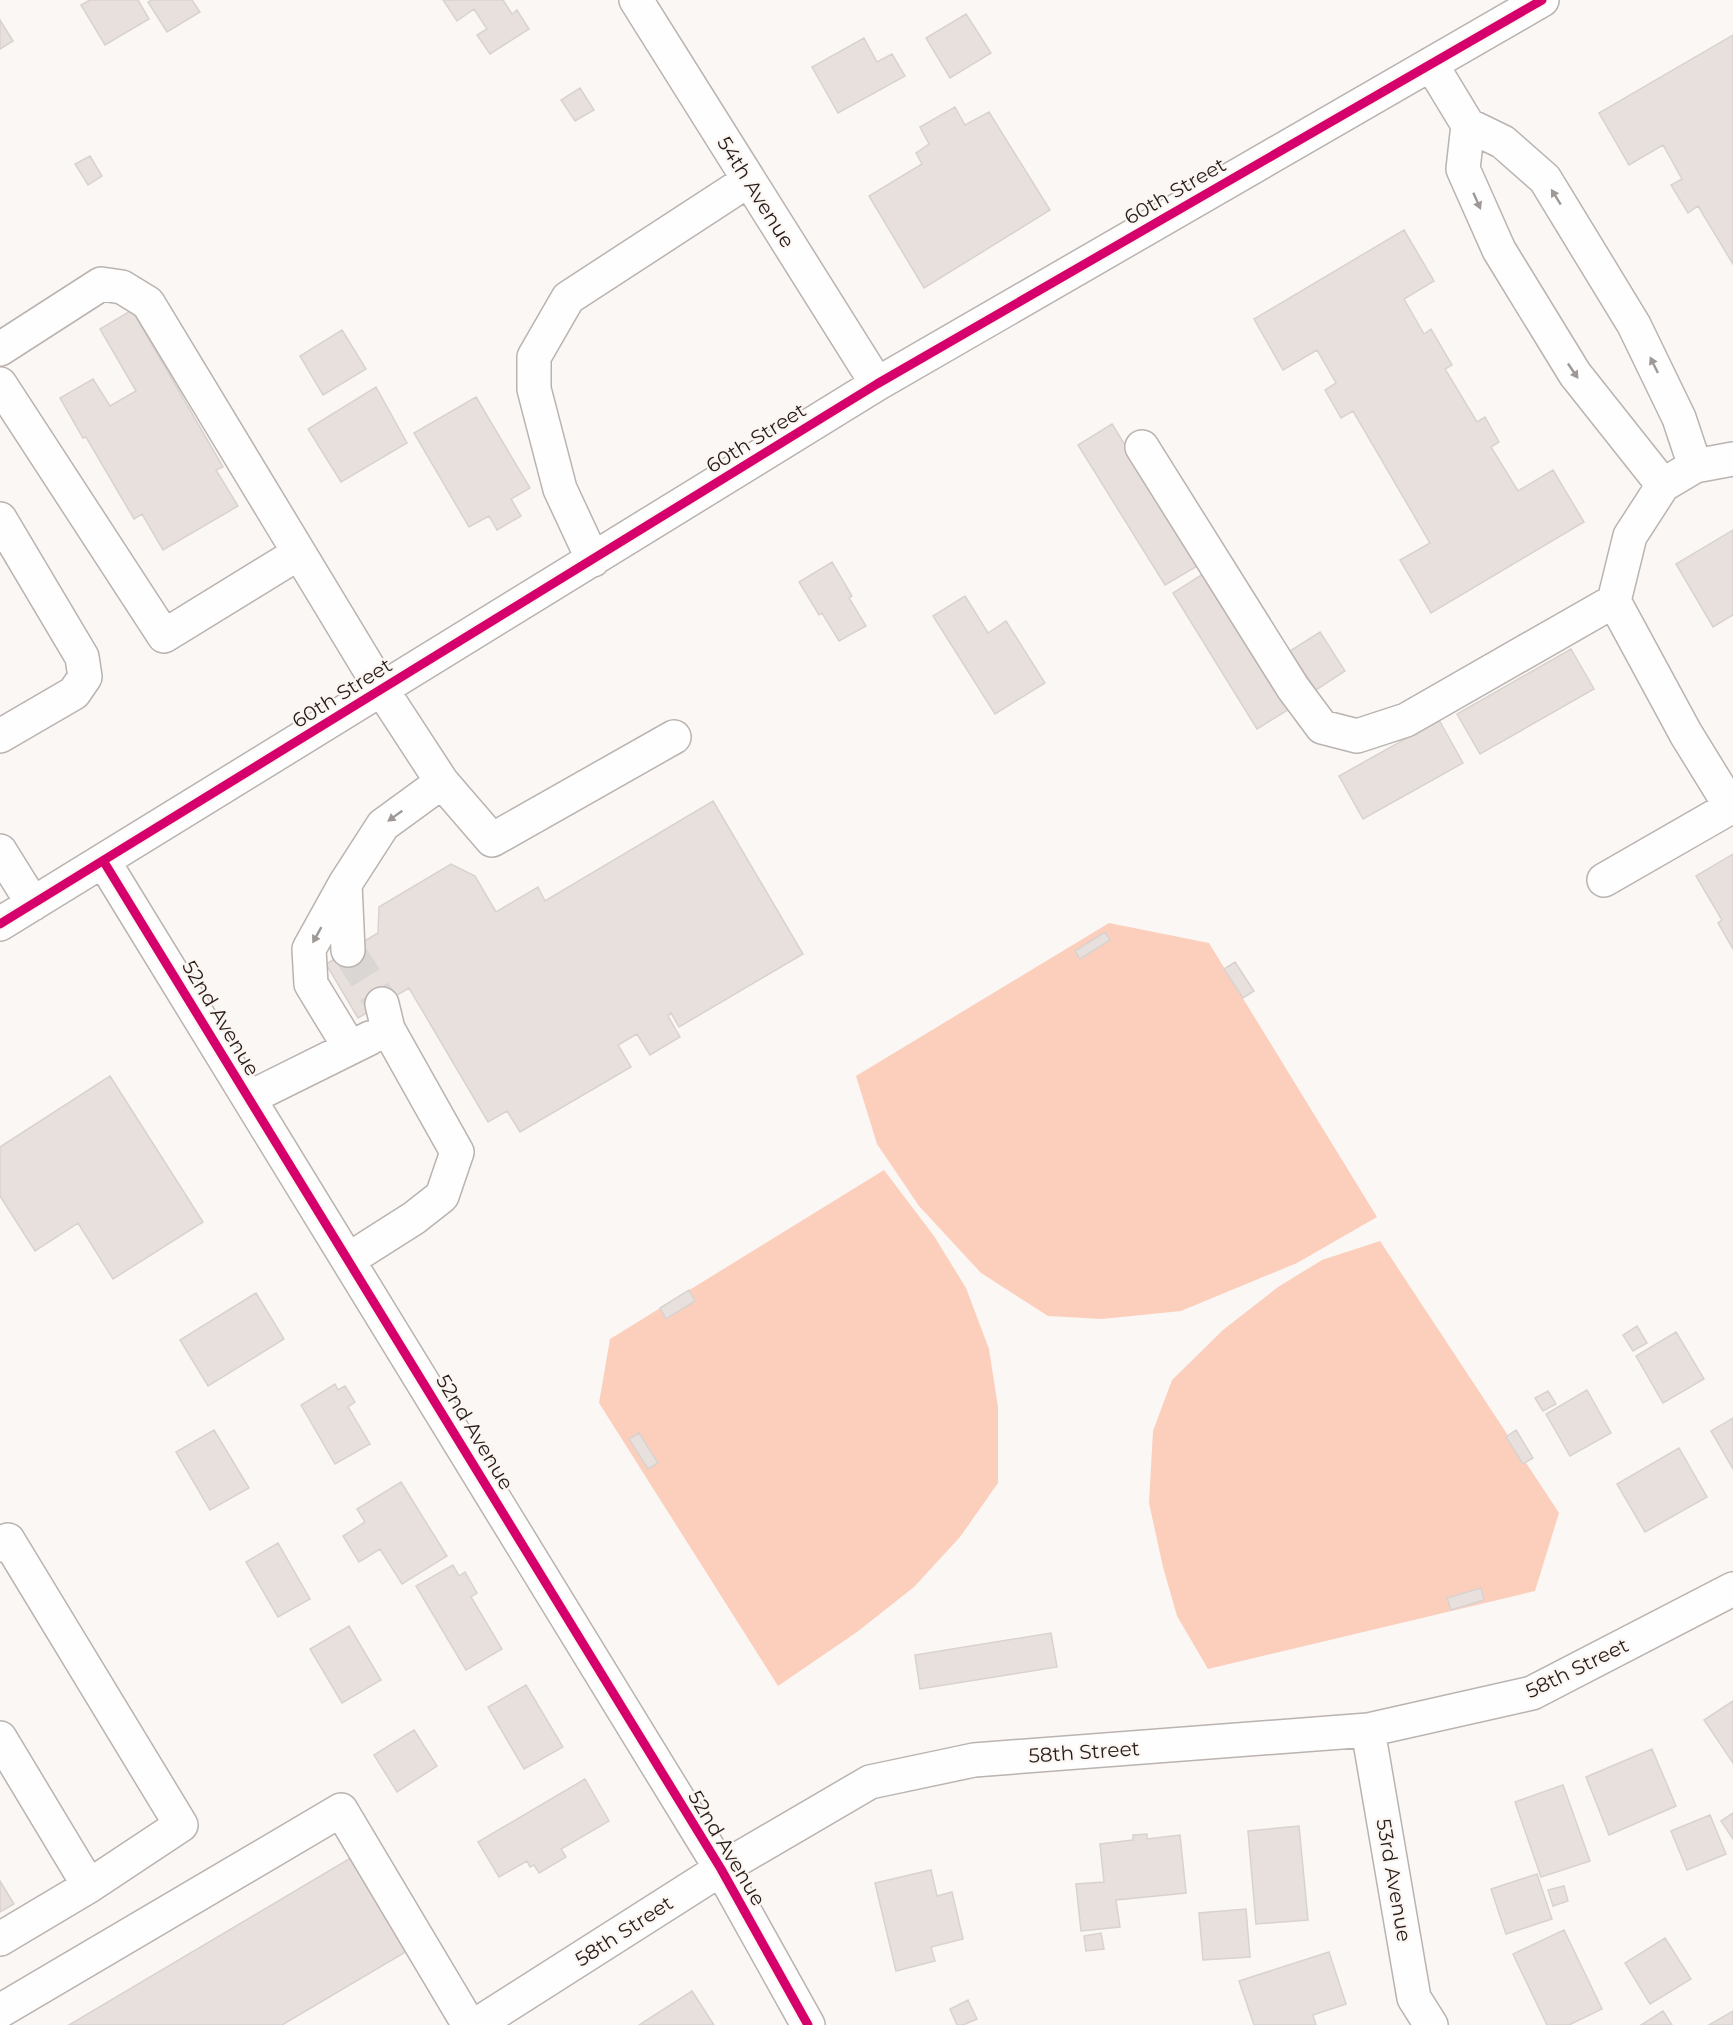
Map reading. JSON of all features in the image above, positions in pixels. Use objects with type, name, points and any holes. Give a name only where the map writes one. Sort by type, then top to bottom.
[{"type":"street","name":"54th Avenue","points":[[636,0],[878,384]]},
{"type":"street","name":"60th Street","points":[[0,924],[878,384],[1542,0]]},
{"type":"street","points":[[1431,64],[1468,125],[1503,142],[1545,179],[1634,325],[1679,418],[1695,466]]},
{"type":"street","points":[[1468,125],[1463,169],[1499,250],[1575,374],[1663,485]]},
{"type":"street","points":[[592,560],[560,489],[534,388],[534,357],[568,298],[749,180]]},
{"type":"street","points":[[0,349],[101,284],[122,287],[148,303],[381,690],[442,782],[492,840],[674,737]]},
{"type":"street","points":[[0,384],[164,636],[299,553]]},
{"type":"street","points":[[1142,447],[1293,687],[1322,727],[1357,736],[1406,720],[1614,601]]},
{"type":"street","points":[[1604,880],[1732,807],[1686,734],[1614,601],[1630,536],[1663,485],[1695,466],[1733,459]]},
{"type":"street","points":[[0,519],[82,657],[85,677],[74,693],[0,736]]},
{"type":"street","points":[[350,1048],[311,984],[309,949],[345,884],[383,825],[442,782]]},
{"type":"street","points":[[0,851],[33,904]]},
{"type":"street","name":"52nd Avenue","points":[[104,862],[721,1869],[808,2025]]},
{"type":"street","points":[[345,884],[348,950]]},
{"type":"street","points":[[249,1098],[350,1048],[385,1017],[457,1152],[442,1196],[414,1218],[348,1260]]},
{"type":"street","points":[[0,1545],[8,1540],[181,1825],[89,1886],[0,1939]]},
{"type":"street","name":"58th Street","points":[[476,2025],[721,1869],[870,1782],[974,1760],[1368,1730],[1533,1693],[1733,1589]]},
{"type":"street","name":"53rd Avenue","points":[[1368,1730],[1414,1998],[1431,2025]]},
{"type":"street","points":[[0,1738],[89,1886]]},
{"type":"street","points":[[0,2011],[340,1810],[469,2025]]},
{"type":"shaded area","points":[[1109,923],[1209,943],[1377,1217],[1297,1263],[1181,1311],[1102,1319],[1048,1316],[981,1273],[919,1206],[877,1144],[856,1076]]},
{"type":"shaded area","points":[[884,1170],[934,1236],[966,1288],[989,1349],[998,1407],[998,1483],[960,1537],[914,1587],[857,1632],[778,1686],[599,1403],[610,1339]]},
{"type":"shaded area","points":[[1380,1241],[1559,1513],[1535,1591],[1208,1669],[1177,1616],[1163,1567],[1149,1503],[1153,1431],[1172,1380],[1223,1330],[1278,1287],[1322,1260]]},
{"type":"building","points":[[90,0],[138,0],[149,19],[105,45],[81,5]]},
{"type":"building","points":[[152,0],[192,0],[200,12],[167,32],[148,2]]},
{"type":"building","points":[[443,0],[503,0],[512,14],[517,10],[529,29],[490,54],[477,35],[487,29],[474,9],[457,21]]},
{"type":"building","points":[[966,14],[991,53],[950,78],[926,38]]},
{"type":"building","points":[[0,20],[13,41],[0,49]]},
{"type":"building","points":[[1733,35],[1733,264],[1698,206],[1688,213],[1671,185],[1682,179],[1663,145],[1629,165],[1599,113]]},
{"type":"building","points":[[864,38],[877,62],[892,54],[905,76],[838,113],[812,67]]},
{"type":"building","points":[[580,88],[594,110],[575,121],[561,100]]},
{"type":"building","points":[[955,107],[965,125],[989,112],[1050,210],[924,288],[869,196],[922,164],[916,153],[929,144],[920,127]]},
{"type":"building","points":[[90,156],[102,176],[88,185],[75,164]]},
{"type":"building","points":[[1404,230],[1434,281],[1404,299],[1424,334],[1431,329],[1452,365],[1445,369],[1477,422],[1485,417],[1499,442],[1491,447],[1518,491],[1553,470],[1584,522],[1431,613],[1400,560],[1430,543],[1353,411],[1341,418],[1325,390],[1336,383],[1317,350],[1283,370],[1254,319]]},
{"type":"building","points":[[132,310],[223,467],[216,470],[238,506],[163,550],[142,514],[134,519],[86,437],[83,438],[60,398],[93,379],[110,406],[136,391],[100,329]]},
{"type":"building","points":[[342,330],[366,369],[323,395],[300,356]]},
{"type":"building","points":[[376,387],[407,443],[341,482],[308,429]]},
{"type":"building","points":[[476,397],[530,488],[511,499],[521,516],[497,530],[489,516],[469,527],[414,433]]},
{"type":"building","points":[[1112,424],[1199,565],[1165,585],[1078,445]]},
{"type":"building","points":[[1733,530],[1733,615],[1713,627],[1676,564]]},
{"type":"building","points":[[832,562],[852,596],[849,598],[866,626],[839,641],[822,613],[819,615],[799,582]]},
{"type":"building","points":[[1206,572],[1291,708],[1257,729],[1173,593]]},
{"type":"building","points":[[965,596],[988,633],[1006,621],[1045,683],[995,714],[933,616]]},
{"type":"building","points":[[1320,632],[1345,671],[1316,690],[1290,651]]},
{"type":"building","points":[[1571,649],[1594,689],[1480,754],[1457,714]]},
{"type":"building","points":[[1439,720],[1463,763],[1363,819],[1339,776]]},
{"type":"building","points":[[713,801],[803,954],[679,1027],[671,1013],[668,1016],[680,1037],[650,1055],[637,1034],[618,1045],[631,1067],[520,1132],[507,1111],[488,1122],[409,988],[358,1018],[326,964],[378,933],[379,907],[451,864],[475,876],[496,912],[538,887],[545,901]]},
{"type":"building","points":[[1733,854],[1733,949],[1718,923],[1722,920],[1696,876]]},
{"type":"building","points":[[1105,932],[1110,940],[1080,959],[1075,951]]},
{"type":"building","points":[[1235,962],[1254,991],[1243,998],[1224,969]]},
{"type":"building","points":[[110,1076],[203,1222],[113,1279],[78,1223],[35,1251],[0,1196],[0,1147]]},
{"type":"building","points":[[689,1290],[695,1301],[666,1319],[660,1308]]},
{"type":"building","points":[[256,1293],[284,1339],[208,1386],[180,1340]]},
{"type":"building","points":[[1637,1326],[1647,1343],[1633,1351],[1623,1335]]},
{"type":"building","points":[[1676,1332],[1704,1379],[1663,1403],[1636,1356]]},
{"type":"building","points":[[335,1384],[338,1390],[345,1386],[355,1402],[348,1407],[370,1444],[335,1464],[301,1405]]},
{"type":"building","points":[[1587,1390],[1611,1433],[1570,1456],[1546,1414]]},
{"type":"building","points":[[1548,1391],[1556,1404],[1543,1411],[1535,1398]]},
{"type":"building","points":[[1733,1418],[1733,1469],[1711,1431]]},
{"type":"building","points":[[214,1430],[249,1488],[210,1510],[176,1452]]},
{"type":"building","points":[[1516,1430],[1533,1458],[1523,1464],[1506,1437]]},
{"type":"building","points":[[639,1433],[658,1463],[648,1469],[629,1439]]},
{"type":"building","points":[[1679,1448],[1707,1497],[1645,1532],[1617,1484]]},
{"type":"building","points":[[401,1482],[447,1556],[402,1584],[380,1549],[359,1562],[343,1536],[365,1522],[357,1509]]},
{"type":"building","points":[[278,1543],[310,1599],[278,1617],[246,1562]]},
{"type":"building","points":[[453,1565],[459,1576],[465,1572],[477,1593],[471,1597],[502,1649],[466,1670],[416,1586]]},
{"type":"building","points":[[1481,1588],[1484,1600],[1451,1610],[1447,1598]]},
{"type":"building","points":[[349,1626],[381,1680],[342,1703],[310,1649]]},
{"type":"building","points":[[1051,1633],[1057,1667],[920,1689],[915,1655]]},
{"type":"building","points":[[526,1685],[563,1747],[524,1769],[488,1707]]},
{"type":"building","points":[[1733,1701],[1733,1763],[1704,1720]]},
{"type":"building","points":[[414,1730],[437,1766],[397,1792],[374,1755]]},
{"type":"building","points":[[1652,1749],[1676,1806],[1609,1835],[1586,1777]]},
{"type":"building","points":[[585,1779],[609,1821],[561,1849],[566,1857],[539,1873],[534,1865],[530,1867],[527,1861],[499,1877],[478,1842]]},
{"type":"building","points":[[1563,1785],[1590,1861],[1541,1877],[1515,1802]]},
{"type":"building","points":[[1733,1813],[1733,1839],[1721,1821]]},
{"type":"building","points":[[1710,1815],[1726,1854],[1687,1870],[1671,1831]]},
{"type":"building","points":[[1299,1826],[1308,1920],[1256,1924],[1248,1831]]},
{"type":"building","points":[[1147,1834],[1147,1839],[1180,1835],[1186,1893],[1116,1900],[1120,1927],[1081,1931],[1076,1884],[1104,1882],[1100,1844],[1133,1840],[1133,1835]]},
{"type":"building","points":[[364,1850],[419,1944],[282,2025],[69,2025]]},
{"type":"building","points":[[931,1870],[937,1896],[952,1892],[963,1939],[931,1947],[935,1961],[896,1971],[875,1883]]},
{"type":"building","points":[[1537,1874],[1552,1919],[1506,1934],[1491,1889]]},
{"type":"building","points":[[0,1881],[14,1904],[0,1912]]},
{"type":"building","points":[[1564,1886],[1568,1901],[1553,1906],[1548,1890]]},
{"type":"building","points":[[1246,1909],[1250,1957],[1203,1960],[1199,1913]]},
{"type":"building","points":[[1564,1930],[1602,2009],[1569,2025],[1547,2025],[1513,1954]]},
{"type":"building","points":[[1101,1933],[1104,1949],[1086,1951],[1084,1936]]},
{"type":"building","points":[[1665,1938],[1691,1979],[1650,2004],[1625,1963]]},
{"type":"building","points":[[1329,1952],[1346,2004],[1313,2015],[1316,2025],[1254,2025],[1239,1981]]},
{"type":"building","points":[[692,1991],[714,2025],[639,2025]]},
{"type":"building","points":[[968,2000],[977,2019],[957,2025],[950,2009]]},
{"type":"building","points":[[1663,2011],[1672,2025],[1641,2025]]},
{"type":"building","points":[[1733,2011],[1733,2025],[1709,2025]]},
{"type":"tunnel","points":[[348,950],[382,1004]]},
{"type":"cycle path","points":[[0,924],[877,384],[1542,0]]},
{"type":"cycle path","points":[[104,862],[721,1869],[808,2025]]}]
